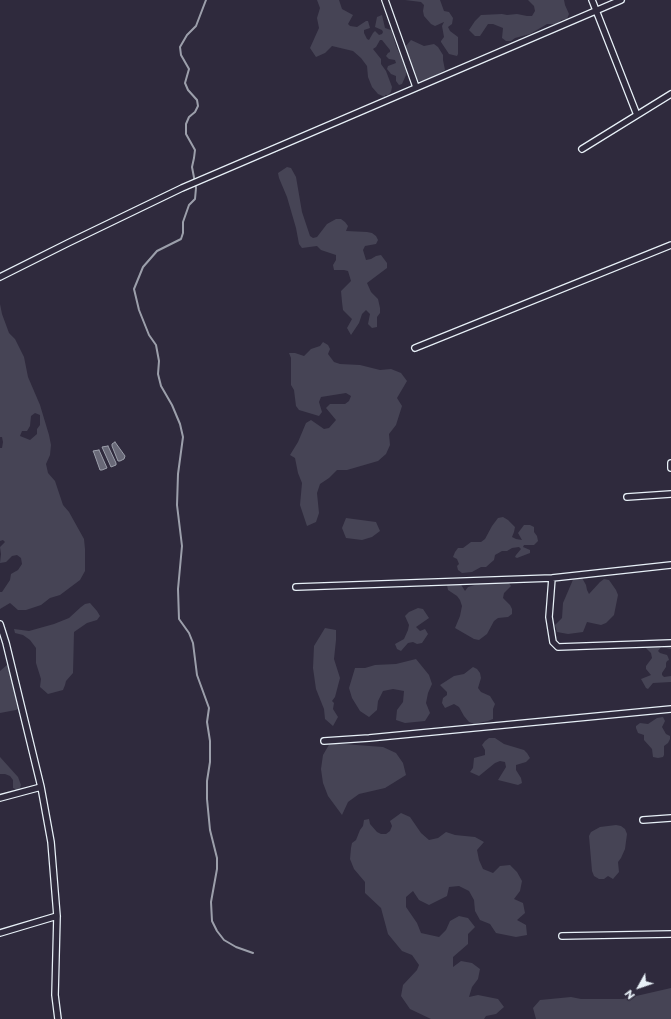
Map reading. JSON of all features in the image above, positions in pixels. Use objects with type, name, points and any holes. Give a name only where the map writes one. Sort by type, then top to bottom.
[{"type":"street","points":[[385,0],[416,87]]},
{"type":"street","points":[[592,0],[595,11],[637,115]]},
{"type":"street","points":[[0,278],[68,243],[182,188],[621,0]]},
{"type":"street","points":[[582,149],[671,94]]},
{"type":"street","points":[[415,348],[671,245]]},
{"type":"street","points":[[671,463],[671,468]]},
{"type":"street","points":[[627,497],[671,494]]},
{"type":"street","points":[[296,587],[552,578],[671,565]]},
{"type":"street","points":[[552,578],[549,617],[553,642],[558,648],[671,643]]},
{"type":"street","points":[[0,624],[41,787],[51,842],[57,916],[55,995],[58,1019]]},
{"type":"street","points":[[0,645],[6,643]]},
{"type":"street","points":[[324,741],[671,709]]},
{"type":"street","points":[[0,798],[41,787]]},
{"type":"street","points":[[643,820],[671,818]]},
{"type":"street","points":[[0,933],[57,916]]},
{"type":"street","points":[[562,936],[671,934]]},
{"type":"shaded area","points":[[317,0],[339,0],[342,9],[353,15],[348,24],[350,26],[357,27],[368,21],[370,28],[364,30],[364,33],[369,40],[375,31],[379,35],[382,34],[382,30],[375,27],[377,17],[382,15],[385,28],[391,30],[396,46],[407,70],[402,84],[399,85],[396,81],[396,76],[391,74],[387,69],[388,66],[396,63],[395,60],[389,59],[386,56],[390,50],[382,40],[380,40],[373,49],[381,59],[381,64],[386,71],[392,87],[391,92],[388,95],[385,95],[385,97],[378,94],[372,87],[368,77],[367,66],[353,51],[332,46],[325,53],[316,57],[310,48],[319,28],[317,18],[320,8]]},
{"type":"shaded area","points":[[405,0],[440,0],[444,11],[449,12],[453,18],[452,24],[448,27],[450,31],[458,37],[457,56],[449,54],[441,42],[444,37],[442,26],[444,22],[435,26],[431,24],[424,16],[424,5],[421,2]]},
{"type":"shaded area","points":[[528,0],[564,0],[569,14],[567,19],[561,20],[558,24],[547,24],[530,34],[515,38],[511,41],[506,41],[502,38],[503,28],[493,24],[488,24],[480,36],[475,36],[469,30],[481,15],[517,14],[532,16],[535,11],[534,6]]},
{"type":"shaded area","points":[[411,40],[424,46],[434,44],[438,47],[443,55],[445,70],[428,80],[418,81],[414,77],[405,52],[405,47]]},
{"type":"shaded area","points":[[287,167],[291,168],[296,177],[302,212],[310,236],[313,238],[317,237],[327,224],[336,219],[341,219],[348,226],[346,231],[367,232],[376,236],[378,240],[376,244],[365,246],[363,250],[366,260],[381,255],[387,263],[387,268],[367,283],[371,292],[378,299],[380,313],[377,317],[377,327],[372,328],[368,324],[370,314],[366,310],[362,314],[359,323],[351,335],[347,328],[352,319],[343,310],[341,291],[351,281],[348,271],[334,270],[333,265],[336,260],[336,255],[321,250],[317,246],[302,248],[299,244],[287,197],[278,173]]},
{"type":"shaded area","points":[[0,304],[9,333],[15,339],[24,357],[28,377],[40,405],[49,435],[51,445],[50,455],[46,464],[48,473],[55,481],[63,505],[69,512],[84,539],[85,549],[85,571],[80,580],[60,595],[50,598],[41,605],[26,610],[18,610],[10,603],[0,609],[0,592],[2,592],[10,580],[11,574],[18,570],[22,564],[21,558],[17,555],[12,556],[6,562],[0,563],[0,547],[5,542],[3,540],[0,541],[0,448],[2,448],[3,442],[2,437],[0,437]],"holes":[[[35,413],[40,415],[40,425],[37,429],[37,434],[30,440],[20,436],[22,431],[27,431],[30,426],[31,416]]]},
{"type":"shaded area","points":[[323,342],[328,345],[330,349],[328,354],[334,362],[340,364],[360,365],[380,370],[391,369],[401,373],[407,381],[397,398],[402,406],[396,425],[389,434],[390,445],[386,454],[378,461],[347,470],[337,470],[320,484],[317,493],[319,513],[316,522],[307,526],[300,505],[302,483],[295,458],[290,455],[298,442],[306,423],[311,420],[324,429],[329,428],[336,420],[326,408],[330,404],[345,404],[349,401],[351,396],[346,393],[321,397],[319,402],[322,412],[319,416],[299,410],[296,406],[294,390],[291,385],[291,358],[289,353],[304,356],[311,349],[320,346]]},
{"type":"shaded area","points":[[503,517],[515,527],[512,537],[516,539],[522,540],[518,533],[524,525],[534,527],[534,532],[538,541],[534,545],[524,545],[523,547],[530,550],[530,553],[517,558],[515,557],[521,549],[519,547],[512,548],[495,555],[494,560],[486,567],[481,567],[472,572],[462,573],[458,570],[457,566],[459,564],[457,559],[453,557],[458,548],[463,548],[471,542],[481,542],[485,539],[498,518]]},
{"type":"shaded area","points":[[346,518],[376,522],[380,531],[372,537],[362,540],[346,538],[342,528]]},
{"type":"shaded area","points":[[575,575],[581,576],[589,594],[604,579],[609,580],[618,595],[614,615],[606,623],[601,625],[587,622],[583,632],[568,634],[557,632],[555,625],[562,618],[563,603]]},
{"type":"shaded area","points":[[498,580],[508,582],[511,586],[504,593],[503,598],[510,605],[512,614],[508,617],[498,618],[494,621],[487,634],[479,640],[474,639],[455,628],[462,606],[457,596],[448,590],[447,585],[452,581],[460,583],[465,591],[468,587],[478,584],[488,584]]},
{"type":"shaded area","points":[[90,603],[100,616],[97,620],[87,623],[74,632],[73,673],[66,681],[63,690],[48,694],[40,687],[41,679],[36,663],[36,648],[30,640],[23,635],[15,633],[14,629],[29,631],[54,624],[69,618],[85,604]]},
{"type":"shaded area","points":[[418,608],[423,609],[429,618],[416,627],[420,631],[425,629],[428,634],[422,643],[408,643],[401,651],[397,649],[395,644],[404,639],[408,630],[409,625],[405,616],[409,612]]},
{"type":"shaded area","points":[[325,628],[336,630],[334,659],[340,678],[335,697],[332,701],[334,703],[333,709],[338,717],[333,726],[325,719],[324,709],[316,689],[313,668],[314,646]]},
{"type":"shaded area","points":[[671,639],[671,649],[661,647],[658,651],[667,655],[668,657],[669,660],[666,663],[666,667],[662,675],[664,677],[671,676],[671,682],[653,683],[648,689],[641,679],[651,675],[646,669],[646,666],[652,658],[651,653],[645,645],[654,640]]},
{"type":"shaded area","points":[[416,659],[429,675],[432,684],[426,703],[430,713],[425,721],[405,723],[396,720],[397,710],[403,702],[404,691],[393,689],[383,691],[378,701],[377,710],[369,717],[360,711],[352,698],[349,688],[355,668],[396,664]]},
{"type":"shaded area","points":[[9,665],[18,709],[0,713],[0,671]]},
{"type":"shaded area","points":[[473,667],[480,673],[481,678],[478,688],[481,692],[490,696],[495,704],[493,709],[493,719],[474,724],[469,722],[459,707],[454,704],[445,708],[442,703],[443,698],[447,695],[447,692],[440,685],[454,676],[464,674]]},
{"type":"shaded area","points":[[663,717],[665,721],[662,727],[666,734],[670,736],[670,739],[664,746],[663,757],[658,758],[653,757],[652,749],[644,740],[644,735],[638,733],[636,726],[640,723],[648,724],[657,718]]},
{"type":"shaded area","points":[[489,738],[495,738],[504,744],[524,750],[527,753],[530,758],[526,762],[516,765],[516,770],[522,783],[518,785],[498,780],[506,767],[505,762],[500,761],[495,763],[479,776],[470,772],[473,768],[474,758],[485,755],[485,750],[482,745]]},
{"type":"shaded area","points":[[330,743],[383,747],[396,753],[403,763],[406,775],[385,788],[359,794],[348,802],[342,815],[328,796],[323,783],[321,769],[323,755]]},
{"type":"shaded area","points":[[0,757],[18,777],[21,785],[17,790],[13,788],[13,780],[10,776],[0,774]]},
{"type":"shaded area","points":[[401,813],[410,817],[421,833],[429,840],[438,838],[446,832],[455,835],[475,837],[484,842],[477,850],[483,869],[493,873],[500,866],[510,865],[517,872],[522,881],[520,891],[514,899],[523,903],[525,913],[517,920],[526,925],[527,935],[516,937],[496,933],[490,924],[480,920],[475,911],[474,900],[469,891],[459,886],[449,887],[447,896],[429,905],[419,900],[413,891],[406,897],[406,907],[417,923],[421,933],[439,937],[446,930],[450,921],[459,916],[468,918],[475,927],[468,934],[468,944],[453,957],[453,967],[461,961],[472,963],[480,969],[478,979],[472,987],[469,997],[478,995],[498,999],[504,1007],[496,1014],[486,1016],[484,1019],[431,1019],[410,1009],[401,996],[403,985],[417,970],[419,965],[412,955],[402,951],[388,934],[381,908],[365,893],[365,882],[354,869],[350,859],[352,843],[356,840],[363,826],[364,820],[369,819],[370,824],[377,832],[386,834],[390,831],[392,826],[390,821]]},
{"type":"shaded area","points":[[616,825],[625,829],[627,834],[625,849],[618,862],[619,872],[613,879],[608,876],[604,879],[599,879],[594,876],[592,871],[589,836],[591,832],[600,827]]},
{"type":"shaded area","points":[[671,988],[671,1019],[536,1019],[533,1008],[540,1000],[571,997],[581,999],[623,999]]},
{"type":"water","points":[[115,442],[125,456],[124,459],[120,461],[118,461],[112,446]]},
{"type":"water","points":[[108,446],[116,463],[116,465],[111,467],[102,447]]},
{"type":"water","points":[[99,450],[107,468],[102,470],[100,470],[93,451]]},
{"type":"waterway","points":[[206,0],[196,26],[187,35],[180,47],[181,55],[189,69],[185,83],[188,90],[197,100],[198,106],[195,112],[189,117],[186,124],[186,134],[195,150],[192,167],[196,188],[195,199],[189,205],[183,222],[183,233],[181,239],[157,251],[143,267],[134,289],[139,310],[149,335],[156,345],[159,361],[158,374],[161,386],[172,405],[180,424],[183,437],[178,474],[177,505],[182,546],[178,589],[179,619],[189,633],[193,643],[197,675],[209,708],[207,722],[210,741],[210,762],[207,781],[207,799],[210,830],[217,858],[217,869],[211,902],[212,921],[224,940],[236,947],[253,953]]}]
